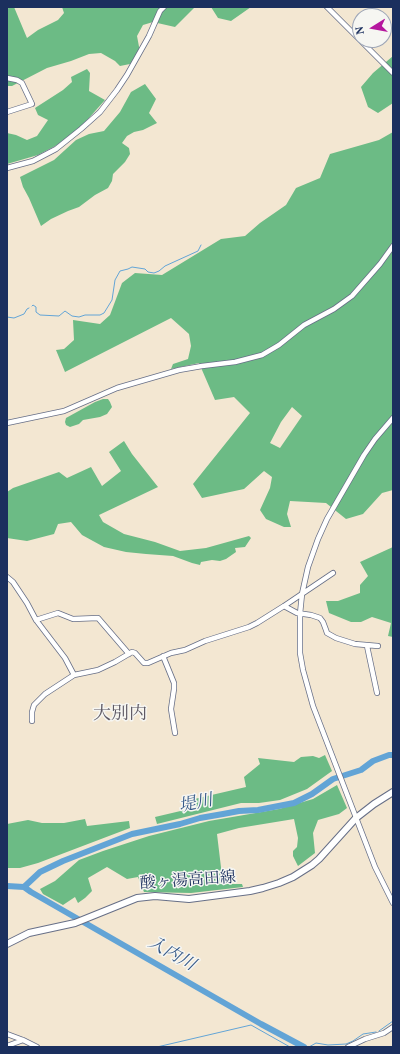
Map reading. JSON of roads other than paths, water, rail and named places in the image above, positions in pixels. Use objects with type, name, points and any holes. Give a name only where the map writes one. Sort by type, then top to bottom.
[{"type":"main road","name":"酸ヶ湯高田線","points":[[7,944],[29,933],[75,923],[137,898],[155,896],[189,899],[262,888],[293,878],[319,859],[356,818],[393,792]]},
{"type":"street","points":[[7,168],[33,161],[56,149],[76,134],[100,112],[127,75],[143,48],[160,11],[164,7]]},
{"type":"street","points":[[327,7],[393,73]]},
{"type":"street","points":[[7,78],[17,80],[22,83],[32,104],[7,112]]},
{"type":"street","points":[[7,423],[64,411],[117,388],[179,370],[235,362],[262,355],[280,345],[304,325],[334,309],[352,296],[380,264],[393,246]]},
{"type":"street","points":[[393,418],[375,439],[364,455],[327,519],[312,554],[302,594],[300,614],[300,653],[313,706],[375,867],[393,903]]},
{"type":"street","points":[[32,721],[34,705],[45,694],[74,675],[98,670],[132,652],[146,664],[163,656],[185,650],[205,641],[249,627],[284,606],[333,573]]},
{"type":"street","points":[[7,577],[13,582],[36,620],[65,658],[74,675]]},
{"type":"street","points":[[284,606],[300,614],[320,618],[327,633],[336,638],[355,644],[378,646]]},
{"type":"street","points":[[36,620],[58,613],[73,619],[98,618],[129,654]]},
{"type":"street","points":[[367,646],[377,693]]},
{"type":"street","points":[[163,656],[174,683],[171,709],[175,733]]},
{"type":"street","points":[[348,1047],[393,1028]]},
{"type":"street","points":[[7,1034],[37,1047]]},
{"type":"street","points":[[7,1046],[23,1040]]},
{"type":"waterway","points":[[32,306],[33,305],[36,307],[36,312],[40,315],[59,316],[65,311],[72,316],[79,317],[85,315],[100,315],[104,313],[112,300],[115,280],[120,271],[132,267],[145,269],[148,272],[154,273],[165,266],[198,251],[201,245]]},
{"type":"waterway","points":[[7,317],[14,318],[24,314],[29,308]]},
{"type":"waterway","name":"堤川","points":[[7,886],[24,887],[40,872],[63,861],[132,834],[180,824],[200,818],[239,811],[258,810],[294,803],[312,794],[333,779],[361,770],[373,761],[393,755]]},
{"type":"waterway","name":"入内川","points":[[24,887],[261,1024],[304,1047]]},
{"type":"waterway","points":[[379,1031],[393,1021]]},
{"type":"waterway","points":[[157,1047],[251,1025],[290,1047]]},
{"type":"waterway","points":[[309,1047],[316,1043],[328,1045],[346,1044],[363,1034],[376,1032]]},
{"type":"district","name":"大別内","points":[[120,716]]}]
